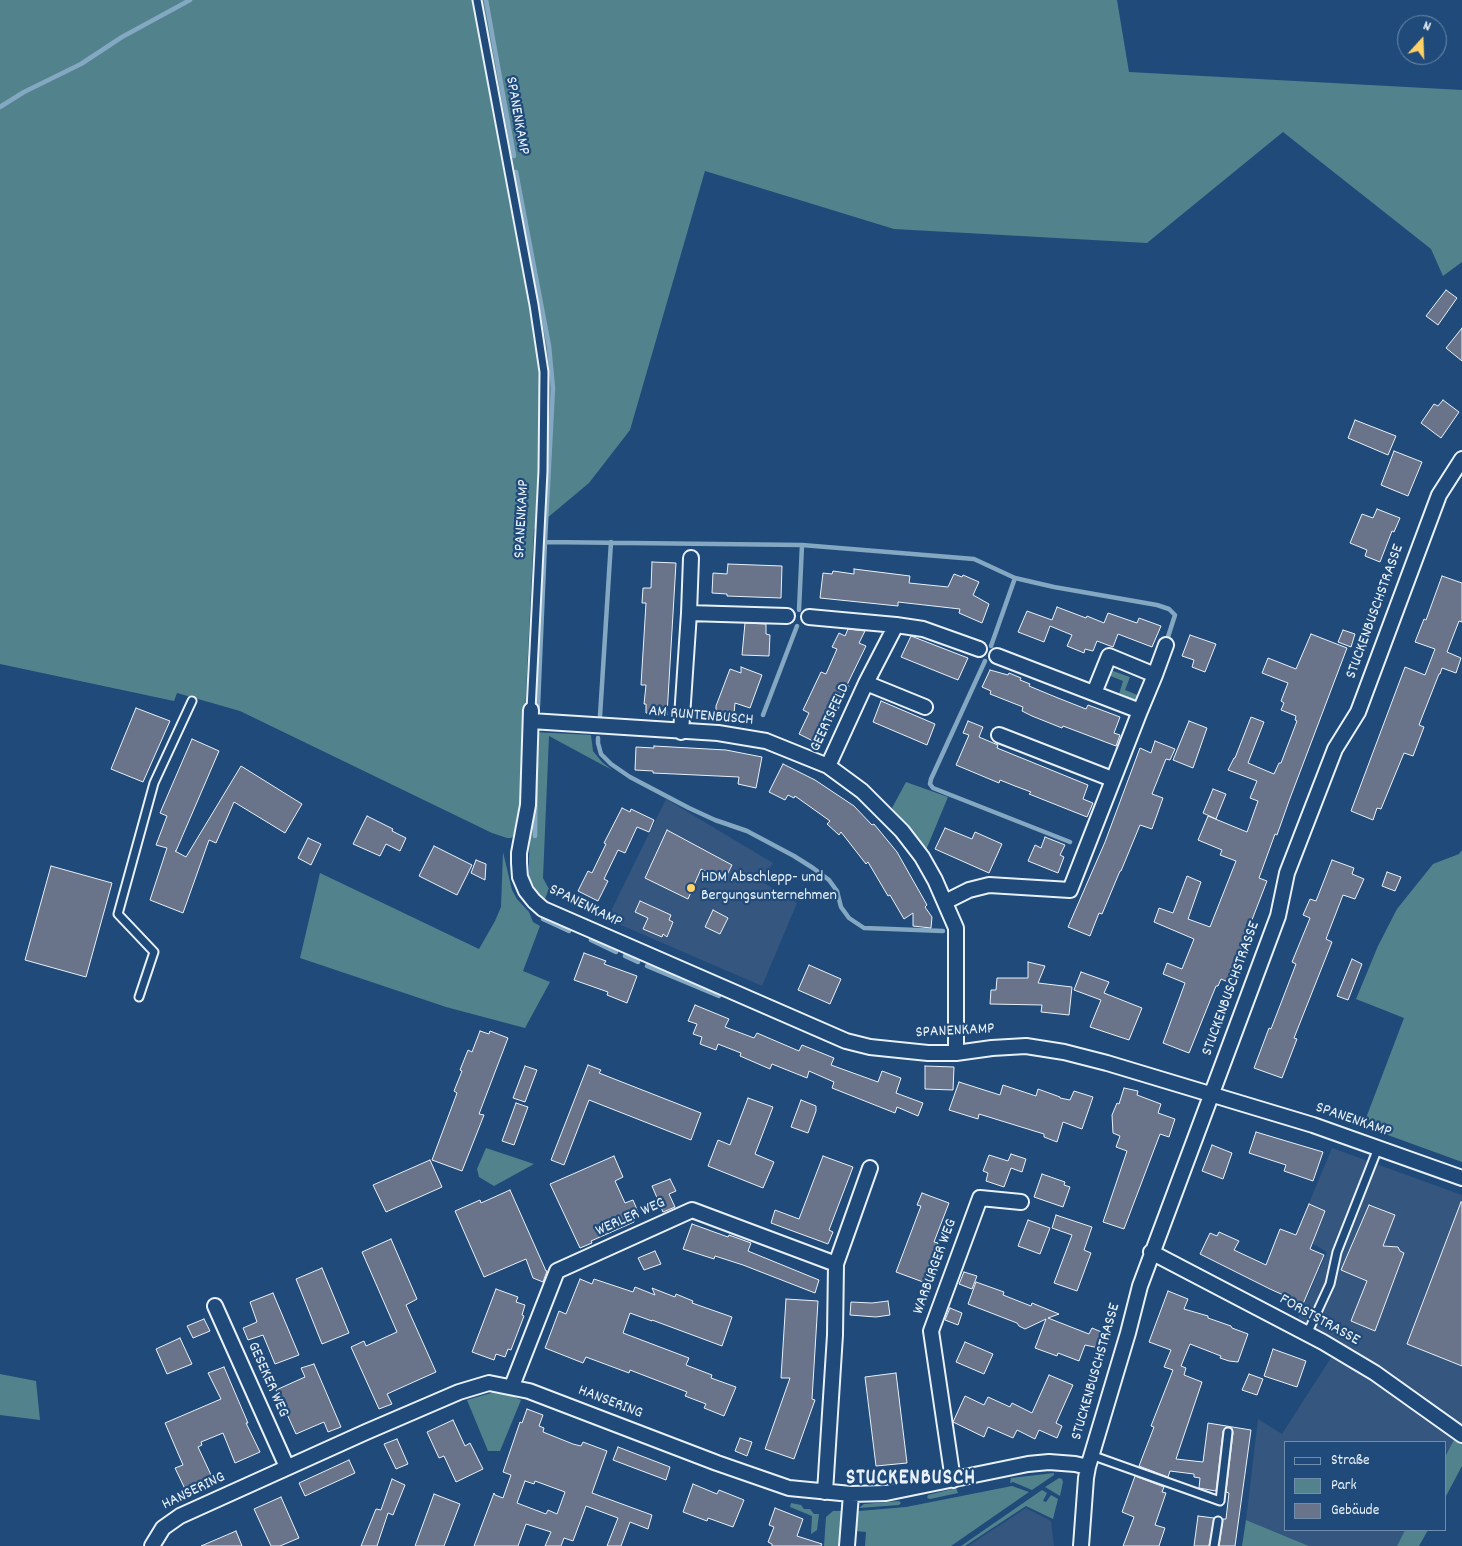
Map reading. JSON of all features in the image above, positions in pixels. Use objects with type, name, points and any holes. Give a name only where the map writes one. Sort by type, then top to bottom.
[{"type":"street","name":"STUCKENBUSCHSTRASSE","points":[[1081,1546],[1090,1461],[1151,1252],[1278,916],[1287,874],[1335,749],[1358,712],[1439,495],[1462,459]]},
{"type":"street","points":[[681,732],[691,558]]},
{"type":"street","points":[[689,614],[787,616]]},
{"type":"street","points":[[809,617],[923,629],[980,649]]},
{"type":"street","name":"GEERTSFELD","points":[[828,766],[866,683],[896,625]]},
{"type":"street","points":[[945,902],[969,890],[989,885],[1070,890],[1166,645]]},
{"type":"street","points":[[997,656],[1140,711]]},
{"type":"street","points":[[1094,693],[1109,656],[1155,674]]},
{"type":"street","name":"GEERTSFELD","points":[[866,683],[925,707]]},
{"type":"street","name":"AM RUNTENBUSCH","points":[[531,716],[681,732],[718,733],[766,741],[828,766],[862,791],[902,831],[922,858],[956,928],[956,1053]]},
{"type":"street","name":"SPANENKAMP","points":[[531,716],[528,805],[518,853],[520,877],[526,891],[543,909],[846,1041],[897,1051],[956,1053],[1026,1046],[1064,1052],[1107,1063],[1313,1125],[1462,1178]]},
{"type":"street","points":[[999,735],[1112,779]]},
{"type":"street","points":[[825,1492],[835,1335],[836,1264],[870,1168]]},
{"type":"street","name":"WARBURGER WEG","points":[[953,1480],[931,1330],[980,1198],[1021,1202]]},
{"type":"street","name":"WERLER WEG","points":[[512,1386],[556,1271],[692,1210],[836,1264]]},
{"type":"street","name":"FORSTSTRASSE","points":[[1151,1252],[1307,1334],[1375,1373],[1462,1435]]},
{"type":"street","name":"GESEKER WEG","points":[[215,1306],[287,1467]]},
{"type":"street","name":"HANSERING","points":[[152,1546],[163,1528],[173,1520],[287,1467],[459,1392],[489,1383],[512,1386],[529,1391],[717,1463],[789,1488],[851,1494],[886,1493],[1028,1464],[1049,1462],[1075,1464],[1090,1461]]},
{"type":"street","points":[[847,1546],[851,1494]]},
{"type":"lane","name":"SPANENKAMP","points":[[477,0],[534,305],[544,372],[542,471],[531,716]]},
{"type":"lane","points":[[139,997],[154,952],[118,914],[154,783],[192,701]]},
{"type":"lane","points":[[1307,1334],[1330,1284],[1337,1252],[1378,1148]]},
{"type":"lane","points":[[1090,1461],[1220,1501],[1228,1432]]},
{"type":"lane","points":[[1214,1546],[1218,1521]]},
{"type":"shaded area","points":[[666,799],[773,863],[761,881],[797,903],[762,986],[607,919]]},
{"type":"shaded area","points":[[1332,1148],[1462,1195],[1462,1426],[1447,1453],[1447,1441],[1284,1441],[1284,1531],[1404,1531],[1397,1546],[1309,1546],[1246,1520],[1258,1419],[1282,1434],[1341,1342],[1298,1318],[1327,1252],[1296,1234]]},
{"type":"shaded area","points":[[1026,1508],[1051,1521],[1054,1546],[968,1546]]},
{"type":"green space","points":[[0,0],[1117,0],[1129,72],[1462,90],[1462,262],[1443,276],[1431,249],[1283,132],[1147,243],[894,229],[705,171],[630,430],[589,483],[534,529],[522,802],[517,834],[507,838],[492,833],[240,711],[177,693],[174,701],[0,664]]},
{"type":"green space","points":[[1110,670],[1130,677],[1125,690],[1140,696],[1138,701],[1119,694],[1123,681],[1108,675]]},
{"type":"green space","points":[[534,732],[591,735],[593,751],[612,770],[549,736],[543,878],[549,889],[544,901],[529,877]]},
{"type":"green space","points":[[906,782],[948,797],[926,850],[892,808]]},
{"type":"green space","points":[[1462,850],[1462,1162],[1363,1126],[1404,1018],[1356,999],[1378,946],[1397,909],[1433,864],[1459,854]]},
{"type":"green space","points":[[503,852],[512,890],[517,899],[529,912],[533,922],[540,926],[523,971],[550,982],[525,1028],[446,1007],[300,958],[320,873],[479,949],[501,907]]},
{"type":"green space","points":[[486,1148],[534,1164],[494,1186],[479,1177],[477,1169]]},
{"type":"green space","points":[[0,1374],[36,1381],[40,1420],[0,1415]]},
{"type":"green space","points":[[491,1393],[508,1394],[521,1400],[500,1451],[488,1451],[467,1400]]},
{"type":"green space","points":[[1456,1436],[1462,1441],[1462,1466],[1447,1494],[1447,1453]]},
{"type":"green space","points":[[1054,1473],[1054,1475],[1032,1490],[1013,1482],[1010,1483],[1011,1478]]},
{"type":"green space","points":[[1059,1478],[1063,1482],[1060,1496],[1045,1487]]},
{"type":"green space","points":[[1012,1486],[1029,1492],[951,1546],[865,1546],[866,1532],[855,1531],[856,1512],[859,1511],[906,1507]]},
{"type":"green space","points":[[956,1488],[958,1493],[927,1498],[928,1495]]},
{"type":"green space","points":[[1042,1490],[1047,1493],[1043,1501],[1046,1502],[1051,1495],[1058,1499],[1053,1519],[1026,1506],[965,1546],[961,1546]]},
{"type":"green space","points":[[899,1501],[901,1503],[899,1505],[859,1508],[864,1504]]},
{"type":"green space","points":[[791,1503],[801,1505],[804,1509],[810,1509],[814,1514],[819,1514],[817,1530],[811,1534],[812,1516],[790,1507]]},
{"type":"green space","points":[[833,1511],[842,1511],[840,1546],[824,1546],[826,1517]]},
{"type":"green space","points":[[1246,1520],[1309,1546],[1242,1546]]},
{"type":"green space","points":[[1404,1531],[1427,1531],[1419,1546],[1397,1546]]},
{"type":"building","points":[[1446,290],[1457,298],[1438,325],[1426,316]]},
{"type":"building","points":[[1462,328],[1462,361],[1446,348]]},
{"type":"building","points":[[1443,400],[1459,412],[1441,438],[1421,423],[1434,404],[1438,406]]},
{"type":"building","points":[[1355,420],[1396,436],[1388,455],[1348,438]]},
{"type":"building","points":[[1394,451],[1422,462],[1408,496],[1381,485]]},
{"type":"building","points":[[1377,509],[1400,518],[1394,532],[1392,531],[1380,562],[1365,556],[1367,550],[1350,543],[1362,514],[1373,518]]},
{"type":"building","points":[[652,562],[676,563],[667,715],[646,713],[646,704],[644,704],[646,685],[641,685],[646,603],[642,603],[643,588],[651,588]]},
{"type":"building","points":[[728,564],[782,566],[781,598],[727,596],[727,594],[712,593],[713,573],[727,574]]},
{"type":"building","points":[[854,569],[910,576],[909,583],[948,587],[954,574],[962,577],[963,575],[979,582],[973,595],[989,604],[982,623],[959,613],[960,609],[898,602],[898,606],[820,598],[823,573],[832,574],[833,571],[854,574]]},
{"type":"building","points":[[1442,576],[1462,583],[1462,622],[1459,621],[1447,652],[1461,658],[1456,673],[1442,668],[1419,725],[1424,727],[1413,756],[1404,753],[1381,809],[1377,808],[1373,820],[1351,811],[1405,667],[1425,675],[1435,649],[1415,642],[1424,619],[1426,620]]},
{"type":"building","points":[[1057,607],[1104,623],[1108,613],[1137,623],[1139,618],[1161,626],[1152,647],[1118,634],[1113,647],[1097,641],[1093,651],[1085,649],[1084,653],[1067,646],[1072,635],[1050,626],[1044,642],[1018,632],[1027,611],[1052,620]]},
{"type":"building","points":[[745,623],[766,624],[766,634],[770,635],[769,656],[742,655]]},
{"type":"building","points":[[848,629],[865,631],[859,643],[866,646],[821,745],[799,734],[809,713],[803,710],[821,672],[826,674],[837,649],[832,647],[839,633],[845,636]]},
{"type":"building","points":[[1343,630],[1355,634],[1351,647],[1338,642]]},
{"type":"building","points":[[1311,634],[1347,648],[1259,878],[1267,881],[1228,982],[1221,979],[1218,986],[1216,986],[1189,1053],[1163,1043],[1185,983],[1163,974],[1167,963],[1182,969],[1194,939],[1154,922],[1159,908],[1173,913],[1187,876],[1201,882],[1188,919],[1210,927],[1236,861],[1220,855],[1222,850],[1198,840],[1208,816],[1247,832],[1258,801],[1250,798],[1257,781],[1228,770],[1235,758],[1251,717],[1264,722],[1248,763],[1274,774],[1279,763],[1281,763],[1297,721],[1295,720],[1296,716],[1281,710],[1284,703],[1281,701],[1288,683],[1262,673],[1268,658],[1296,669]]},
{"type":"building","points":[[1190,635],[1216,644],[1205,672],[1192,667],[1194,660],[1182,656]]},
{"type":"building","points":[[911,636],[968,658],[958,680],[901,657]]},
{"type":"building","points":[[741,667],[762,675],[750,708],[735,703],[734,714],[716,713],[716,706],[730,669],[741,673]]},
{"type":"building","points":[[990,670],[1008,675],[1009,673],[1021,678],[1020,680],[1030,684],[1029,686],[1086,709],[1088,705],[1120,717],[1114,733],[1120,735],[1116,746],[1032,716],[1022,711],[1023,707],[990,694],[991,691],[982,687]]},
{"type":"building","points":[[881,701],[935,724],[927,745],[873,722]]},
{"type":"building","points":[[136,708],[170,721],[143,782],[111,769]]},
{"type":"building","points":[[968,721],[983,727],[979,737],[998,745],[997,748],[1088,785],[1083,799],[1093,803],[1087,817],[1029,794],[1031,792],[1000,780],[999,783],[956,765],[969,735],[963,733]]},
{"type":"building","points":[[1189,721],[1207,728],[1193,768],[1173,760]]},
{"type":"building","points":[[192,739],[219,751],[175,851],[186,857],[241,766],[302,804],[285,833],[234,802],[216,843],[209,840],[183,913],[150,900],[167,848],[156,845],[167,816],[160,813]]},
{"type":"building","points":[[1155,741],[1175,749],[1170,760],[1166,759],[1152,794],[1163,798],[1152,829],[1140,825],[1102,914],[1099,913],[1090,936],[1068,927],[1105,842],[1140,748],[1151,753]]},
{"type":"building","points":[[654,746],[726,750],[762,757],[756,788],[738,784],[739,777],[653,773],[653,771],[635,770],[636,747],[654,748]]},
{"type":"building","points":[[783,764],[815,780],[854,806],[872,825],[874,824],[897,852],[927,905],[925,907],[932,917],[931,928],[913,926],[913,913],[904,919],[868,862],[866,864],[841,832],[839,835],[827,824],[830,821],[795,796],[794,798],[788,795],[785,800],[769,792]]},
{"type":"building","points":[[1213,789],[1226,794],[1216,819],[1203,813]]},
{"type":"building","points":[[622,808],[630,812],[631,809],[654,820],[649,832],[637,827],[625,853],[618,850],[604,879],[608,881],[598,901],[578,891],[588,871],[592,873],[606,844],[604,843]]},
{"type":"building","points":[[367,816],[406,838],[400,851],[386,844],[380,856],[353,844]]},
{"type":"building","points":[[945,828],[972,839],[975,832],[1002,844],[989,873],[935,849]]},
{"type":"building","points":[[667,830],[732,865],[724,881],[701,869],[688,899],[645,878]]},
{"type":"building","points":[[1045,837],[1065,845],[1060,855],[1064,857],[1058,873],[1028,861],[1035,845],[1041,848]]},
{"type":"building","points":[[308,838],[321,844],[311,865],[298,858]]},
{"type":"building","points":[[434,846],[472,865],[457,895],[419,876]]},
{"type":"building","points":[[476,860],[486,864],[485,880],[471,873]]},
{"type":"building","points":[[1332,860],[1354,868],[1352,874],[1364,879],[1355,899],[1343,895],[1326,939],[1332,942],[1294,1038],[1297,1039],[1282,1078],[1254,1068],[1296,964],[1292,962],[1310,918],[1303,915],[1310,899],[1316,901]]},
{"type":"building","points":[[51,866],[112,883],[86,977],[25,960]]},
{"type":"building","points":[[1387,872],[1401,877],[1395,891],[1382,886]]},
{"type":"building","points":[[640,901],[671,915],[669,920],[673,922],[667,937],[663,934],[662,937],[643,929],[648,918],[635,912]]},
{"type":"building","points":[[713,910],[728,918],[720,934],[705,927]]},
{"type":"building","points":[[584,953],[606,961],[604,964],[637,976],[627,1003],[607,995],[608,992],[574,980]]},
{"type":"building","points":[[1352,959],[1362,964],[1348,1000],[1337,996]]},
{"type":"building","points":[[1028,962],[1045,966],[1038,983],[1072,987],[1069,1015],[1041,1012],[1042,1005],[990,1004],[991,990],[996,990],[997,978],[1028,978]]},
{"type":"building","points":[[809,965],[841,979],[830,1004],[798,990]]},
{"type":"building","points":[[1081,972],[1109,982],[1104,993],[1142,1008],[1129,1040],[1090,1027],[1101,1000],[1074,990]]},
{"type":"building","points":[[695,1005],[729,1019],[725,1027],[754,1038],[757,1033],[799,1051],[802,1045],[834,1058],[831,1065],[878,1082],[882,1071],[901,1078],[896,1093],[923,1103],[918,1116],[897,1107],[895,1113],[832,1088],[834,1082],[809,1071],[807,1078],[772,1064],[770,1069],[740,1056],[741,1053],[718,1044],[716,1050],[700,1044],[702,1037],[693,1034],[697,1024],[688,1021]]},
{"type":"building","points":[[480,1031],[489,1034],[490,1031],[508,1038],[479,1114],[484,1115],[462,1171],[432,1160],[457,1093],[454,1091],[462,1071],[460,1070],[468,1050],[472,1052]]},
{"type":"building","points":[[588,1065],[601,1070],[599,1073],[701,1113],[691,1140],[589,1100],[564,1165],[551,1160]]},
{"type":"building","points":[[525,1066],[537,1070],[525,1102],[513,1098]]},
{"type":"building","points":[[925,1066],[954,1067],[953,1090],[925,1089]]},
{"type":"building","points":[[959,1082],[1000,1095],[1003,1085],[1036,1096],[1038,1089],[1070,1100],[1074,1091],[1093,1097],[1082,1129],[1063,1122],[1057,1142],[1044,1137],[1044,1134],[979,1114],[978,1119],[949,1110]]},
{"type":"building","points":[[1124,1088],[1138,1091],[1137,1095],[1161,1104],[1158,1113],[1175,1119],[1169,1137],[1160,1134],[1124,1229],[1103,1222],[1127,1151],[1116,1147],[1120,1136],[1113,1133],[1112,1115],[1117,1103],[1119,1104]]},
{"type":"building","points":[[748,1098],[773,1107],[755,1154],[774,1162],[763,1188],[708,1166],[718,1140],[730,1145]]},
{"type":"building","points":[[801,1100],[816,1106],[808,1133],[791,1127]]},
{"type":"building","points":[[516,1103],[528,1107],[514,1145],[502,1141]]},
{"type":"building","points":[[1256,1132],[1323,1152],[1313,1181],[1284,1171],[1286,1165],[1249,1153]]},
{"type":"building","points":[[1212,1145],[1232,1153],[1223,1179],[1202,1171]]},
{"type":"building","points":[[1011,1154],[1026,1159],[1022,1172],[1011,1168],[1004,1187],[986,1181],[988,1173],[983,1171],[989,1155],[1008,1161]]},
{"type":"building","points":[[614,1156],[623,1177],[615,1181],[625,1203],[633,1200],[638,1212],[631,1215],[634,1222],[591,1241],[592,1243],[580,1248],[550,1184]]},
{"type":"building","points":[[823,1156],[853,1167],[829,1230],[833,1232],[828,1244],[771,1223],[775,1210],[799,1219]]},
{"type":"building","points":[[430,1160],[442,1187],[386,1212],[373,1185]]},
{"type":"building","points":[[1042,1174],[1065,1182],[1064,1185],[1070,1187],[1063,1207],[1034,1197]]},
{"type":"building","points":[[670,1179],[676,1191],[669,1194],[675,1207],[663,1212],[652,1186]]},
{"type":"building","points":[[510,1190],[547,1271],[543,1282],[533,1278],[526,1259],[484,1277],[455,1211],[480,1200],[481,1203]]},
{"type":"building","points":[[922,1193],[949,1203],[934,1242],[938,1243],[923,1282],[896,1272],[921,1206],[917,1205]]},
{"type":"building","points":[[1462,1202],[1462,1366],[1407,1344]]},
{"type":"building","points":[[1309,1204],[1325,1211],[1310,1249],[1324,1255],[1303,1304],[1200,1254],[1210,1233],[1217,1236],[1219,1232],[1239,1241],[1234,1250],[1266,1265],[1280,1229],[1296,1235]]},
{"type":"building","points":[[1369,1205],[1395,1215],[1383,1246],[1398,1247],[1404,1253],[1375,1331],[1351,1321],[1367,1281],[1341,1270]]},
{"type":"building","points":[[1056,1215],[1092,1227],[1084,1250],[1091,1253],[1077,1291],[1054,1283],[1072,1235],[1052,1228]]},
{"type":"building","points":[[1028,1220],[1050,1228],[1040,1254],[1018,1246]]},
{"type":"building","points":[[692,1224],[751,1243],[748,1251],[819,1280],[815,1293],[743,1265],[715,1256],[714,1259],[683,1249]]},
{"type":"building","points":[[391,1239],[417,1299],[406,1305],[436,1372],[387,1394],[392,1404],[379,1409],[351,1347],[364,1341],[366,1346],[397,1332],[362,1252]]},
{"type":"building","points":[[655,1251],[661,1264],[644,1270],[638,1258]]},
{"type":"building","points":[[322,1268],[349,1333],[322,1344],[296,1279]]},
{"type":"building","points":[[964,1272],[977,1276],[972,1289],[959,1284]]},
{"type":"building","points":[[580,1279],[592,1284],[594,1279],[633,1292],[635,1287],[655,1295],[652,1288],[675,1297],[676,1294],[693,1301],[692,1303],[732,1317],[722,1346],[630,1313],[623,1333],[689,1358],[686,1365],[712,1375],[711,1378],[736,1387],[724,1416],[704,1408],[706,1404],[685,1396],[687,1392],[630,1370],[629,1373],[586,1357],[583,1363],[545,1348],[559,1311],[566,1314]]},
{"type":"building","points":[[976,1282],[1004,1292],[1003,1295],[1031,1306],[1032,1303],[1059,1314],[1048,1318],[1089,1334],[1092,1328],[1104,1333],[1099,1348],[1085,1345],[1079,1361],[1058,1353],[1057,1356],[1035,1348],[1046,1319],[1025,1329],[1017,1323],[968,1304]]},
{"type":"building","points":[[496,1289],[518,1297],[516,1302],[525,1305],[522,1315],[524,1316],[511,1350],[508,1349],[505,1357],[496,1354],[494,1360],[472,1352]]},
{"type":"building","points":[[1168,1291],[1188,1299],[1184,1309],[1208,1316],[1208,1318],[1248,1334],[1238,1362],[1220,1358],[1221,1356],[1190,1344],[1181,1366],[1186,1368],[1184,1375],[1202,1382],[1176,1459],[1203,1462],[1208,1423],[1251,1430],[1235,1546],[1219,1546],[1223,1519],[1226,1519],[1229,1493],[1226,1492],[1232,1428],[1226,1427],[1223,1431],[1216,1491],[1199,1488],[1200,1478],[1194,1477],[1194,1474],[1170,1471],[1168,1477],[1139,1466],[1154,1427],[1151,1426],[1173,1370],[1164,1367],[1171,1350],[1149,1342]]},
{"type":"building","points":[[273,1293],[299,1355],[275,1364],[263,1335],[248,1340],[243,1328],[257,1322],[250,1302]]},
{"type":"building","points":[[786,1299],[818,1301],[812,1399],[815,1400],[794,1459],[765,1449],[790,1378],[781,1378]]},
{"type":"building","points":[[888,1301],[890,1315],[876,1317],[850,1315],[851,1302],[872,1303]]},
{"type":"building","points":[[950,1308],[962,1313],[958,1325],[945,1320]]},
{"type":"building","points":[[204,1319],[210,1331],[193,1338],[187,1326]]},
{"type":"building","points":[[180,1338],[192,1364],[167,1374],[156,1349]]},
{"type":"building","points":[[965,1342],[993,1354],[984,1374],[956,1362]]},
{"type":"building","points":[[1273,1349],[1306,1361],[1297,1387],[1264,1376]]},
{"type":"building","points":[[314,1364],[341,1427],[328,1432],[324,1422],[296,1434],[276,1390],[305,1377],[301,1368]]},
{"type":"building","points":[[224,1367],[248,1423],[246,1423],[260,1452],[235,1463],[223,1433],[201,1442],[202,1445],[198,1447],[212,1477],[185,1489],[175,1468],[183,1465],[165,1423],[221,1399],[208,1373]]},
{"type":"building","points":[[896,1373],[907,1463],[876,1466],[865,1377]]},
{"type":"building","points":[[1249,1374],[1263,1379],[1257,1395],[1242,1390]]},
{"type":"building","points":[[1049,1375],[1073,1385],[1056,1423],[1062,1426],[1057,1438],[1039,1430],[1035,1439],[1017,1430],[1013,1438],[988,1427],[984,1437],[953,1422],[965,1396],[984,1405],[988,1397],[1010,1407],[1012,1403],[1032,1413]]},
{"type":"building","points":[[527,1409],[543,1415],[539,1426],[544,1428],[543,1432],[573,1444],[581,1446],[583,1442],[607,1451],[592,1493],[652,1515],[648,1529],[630,1522],[621,1546],[607,1546],[618,1518],[586,1506],[573,1541],[564,1538],[561,1546],[545,1546],[551,1532],[526,1524],[518,1546],[474,1546],[494,1493],[503,1498],[511,1475],[503,1472],[520,1422],[522,1423]],"holes":[[[525,1481],[534,1484],[535,1481],[565,1492],[557,1514],[548,1510],[546,1514],[517,1503]]]},
{"type":"building","points":[[453,1420],[465,1446],[470,1443],[483,1469],[456,1482],[444,1456],[439,1458],[427,1432]]},
{"type":"building","points":[[740,1438],[752,1442],[747,1456],[735,1451]]},
{"type":"building","points":[[397,1439],[408,1464],[396,1469],[384,1444]]},
{"type":"building","points":[[618,1447],[670,1467],[666,1480],[613,1460]]},
{"type":"building","points":[[349,1460],[355,1473],[305,1496],[299,1483]]},
{"type":"building","points":[[1135,1476],[1164,1487],[1162,1492],[1166,1493],[1155,1525],[1165,1528],[1159,1546],[1123,1546],[1134,1517],[1122,1512]]},
{"type":"building","points":[[392,1479],[405,1485],[393,1515],[388,1513],[377,1546],[361,1546],[376,1509],[381,1510]]},
{"type":"building","points":[[693,1484],[717,1494],[719,1490],[744,1500],[733,1527],[708,1518],[707,1521],[683,1512]]},
{"type":"building","points":[[434,1494],[460,1504],[444,1546],[415,1546]]},
{"type":"building","points":[[281,1497],[299,1538],[280,1546],[271,1546],[254,1509]]},
{"type":"building","points":[[775,1508],[803,1519],[797,1536],[822,1544],[821,1546],[772,1546],[768,1542],[774,1527],[769,1525]]},
{"type":"building","points":[[1198,1516],[1214,1518],[1209,1546],[1194,1546]]},
{"type":"building","points":[[236,1531],[242,1546],[201,1546]]},
{"type":"waterway","points":[[0,107],[24,92],[81,64],[122,37],[190,0]]},
{"type":"waterway","points":[[486,0],[514,156]]},
{"type":"waterway","points":[[516,172],[549,346],[553,388],[545,542],[802,545],[974,559],[1015,578],[991,646]]},
{"type":"waterway","points":[[538,706],[545,542]]},
{"type":"waterway","points":[[600,716],[611,542]]},
{"type":"waterway","points":[[799,610],[802,545]]},
{"type":"waterway","points":[[1015,578],[1054,587],[1157,605],[1169,609],[1175,615],[1167,640]]},
{"type":"waterway","points":[[763,715],[797,626]]},
{"type":"waterway","points":[[985,661],[930,784],[933,788],[1070,842]]},
{"type":"waterway","points":[[598,738],[601,754],[611,764],[630,777],[689,808],[715,820],[747,831],[813,868],[829,880],[837,891],[841,907],[849,918],[864,928],[943,931]]},
{"type":"waterway","points":[[535,836],[536,762]]},
{"type":"waterway","points":[[543,919],[569,931]]},
{"type":"waterway","points":[[591,940],[616,952]]},
{"type":"waterway","points":[[625,956],[638,962]]},
{"type":"waterway","points":[[647,966],[719,996]]},
{"type":"place","name":"HDM Abschlepp- und Bergungsunternehmen","points":[[691,888]]},
{"type":"district","name":"STUCKENBUSCH","points":[[911,1480]]}]
